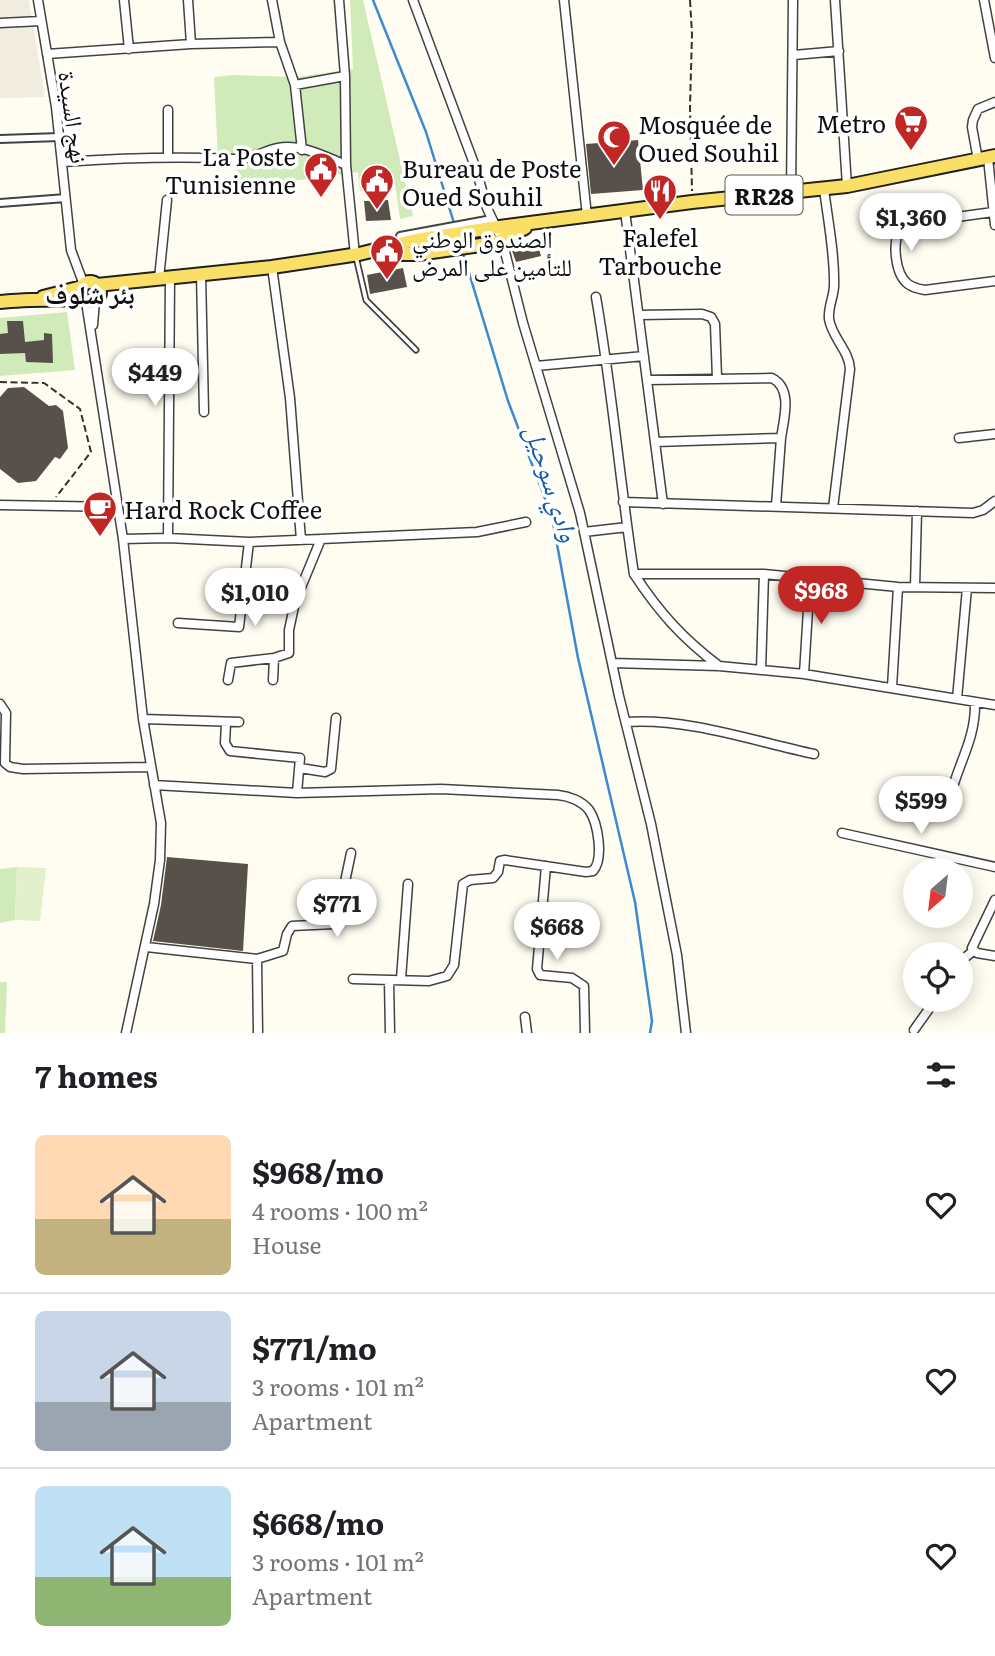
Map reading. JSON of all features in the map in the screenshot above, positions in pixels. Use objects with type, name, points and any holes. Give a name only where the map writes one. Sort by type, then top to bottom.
[{"type":"main road","name":"RR28","points":[[0,302],[39,298],[56,300],[128,282],[357,255],[416,240],[692,202],[847,186],[987,158]]},
{"type":"main road","name":"RR28","points":[[357,255],[418,254],[494,230]]},
{"type":"street","name":"نهج السيدة","points":[[38,0],[60,137],[74,259],[90,293],[92,328],[123,539],[143,719],[161,823],[160,860],[146,947],[126,1033]]},
{"type":"street","points":[[124,0],[129,49]]},
{"type":"street","points":[[188,0],[191,44]]},
{"type":"street","points":[[272,0],[280,42],[295,85],[302,150]]},
{"type":"street","points":[[339,0],[345,76],[346,164],[357,255]]},
{"type":"street","points":[[414,0],[476,169],[584,532],[651,824],[677,955],[686,1033]]},
{"type":"street","points":[[564,0],[587,216]]},
{"type":"street","points":[[791,193],[793,0]]},
{"type":"street","points":[[835,0],[847,186]]},
{"type":"street","points":[[984,0],[995,58]]},
{"type":"street","points":[[0,23],[41,22]]},
{"type":"street","points":[[47,54],[191,44],[280,42]]},
{"type":"street","points":[[794,55],[839,51]]},
{"type":"street","points":[[295,85],[345,76]]},
{"type":"street","points":[[995,102],[978,109],[973,120],[987,158],[995,225]]},
{"type":"street","points":[[168,110],[168,156]]},
{"type":"street","points":[[0,139],[60,137]]},
{"type":"street","points":[[62,162],[168,156],[240,159],[281,147],[302,150],[346,164]]},
{"type":"street","points":[[824,189],[834,289],[828,308],[829,316],[831,327],[847,356],[850,369],[833,508]]},
{"type":"street","points":[[0,203],[66,198]]},
{"type":"street","points":[[167,200],[164,279],[168,538]]},
{"type":"street","points":[[625,211],[663,503]]},
{"type":"street","points":[[993,212],[914,223],[900,229],[895,242],[901,276],[907,284],[916,288],[925,290],[995,281]]},
{"type":"street","points":[[400,236],[494,230]]},
{"type":"street","points":[[272,267],[290,398],[301,540]]},
{"type":"street","points":[[201,274],[204,412]]},
{"type":"street","points":[[596,297],[607,358],[634,574],[670,625],[693,647],[719,666]]},
{"type":"street","points":[[639,315],[702,314],[711,317],[715,324],[717,378]]},
{"type":"street","points":[[536,366],[644,356]]},
{"type":"street","points":[[647,380],[772,378],[780,382],[785,396],[776,506]]},
{"type":"street","points":[[959,438],[995,434]]},
{"type":"street","points":[[655,442],[781,438]]},
{"type":"street","points":[[623,502],[973,513],[983,510],[995,500]]},
{"type":"street","points":[[0,505],[118,507]]},
{"type":"street","points":[[915,587],[918,511]]},
{"type":"street","points":[[123,539],[249,542],[301,540],[477,532],[526,522]]},
{"type":"street","points":[[584,532],[627,527]]},
{"type":"street","points":[[228,680],[231,663],[274,659],[289,653],[289,630],[295,602],[321,539]]},
{"type":"street","points":[[178,623],[239,627],[249,542]]},
{"type":"street","points":[[634,574],[764,574],[898,587],[995,588]]},
{"type":"street","points":[[761,670],[764,574]]},
{"type":"street","points":[[804,674],[810,577]]},
{"type":"street","points":[[892,687],[898,587]]},
{"type":"street","points":[[957,699],[967,588]]},
{"type":"street","points":[[273,680],[274,659]]},
{"type":"street","points":[[612,663],[719,666],[804,674],[995,705]]},
{"type":"street","points":[[950,802],[955,777],[974,732],[975,702]]},
{"type":"street","points":[[0,704],[6,713],[5,759],[10,767],[150,767]]},
{"type":"street","points":[[300,768],[325,772],[331,769],[336,718]]},
{"type":"street","points":[[143,719],[239,722]]},
{"type":"street","points":[[626,722],[649,721],[693,727],[814,754]]},
{"type":"street","points":[[226,723],[225,743],[230,751],[298,757],[300,768],[297,793]]},
{"type":"street","points":[[155,785],[297,793],[441,789],[566,796],[583,805],[594,820],[600,852],[598,864],[593,871],[505,860],[500,862],[494,878],[466,882],[461,889],[451,973],[437,980],[353,979]]},
{"type":"street","points":[[842,833],[995,867]]},
{"type":"street","points":[[146,947],[257,959],[283,951],[292,926],[334,925],[339,922],[351,853]]},
{"type":"street","points":[[546,866],[537,969],[540,975],[572,978],[581,983],[584,991],[585,1033]]},
{"type":"street","points":[[401,979],[408,884]]},
{"type":"street","points":[[973,942],[995,900]]},
{"type":"street","points":[[973,951],[995,956]]},
{"type":"street","points":[[257,959],[258,1033]]},
{"type":"street","points":[[389,980],[390,1033]]},
{"type":"street","points":[[914,1030],[927,1012]]},
{"type":"street","points":[[525,1017],[527,1033]]},
{"type":"lane","points":[[357,255],[366,300],[416,350]]},
{"type":"path","points":[[690,0],[692,202]]},
{"type":"path","points":[[0,382],[44,383],[80,409],[91,452],[48,506]]},
{"type":"green space","points":[[350,0],[363,0],[413,216],[400,219],[395,184],[360,191],[358,172],[239,188],[236,158],[218,160],[214,77],[297,77],[353,69]]},
{"type":"green space","points":[[67,312],[75,370],[0,376],[0,318]]},
{"type":"green space","points":[[17,867],[15,920],[0,923],[0,869]]},
{"type":"green space","points":[[17,867],[46,868],[40,921],[15,920]]},
{"type":"green space","points":[[0,982],[7,982],[5,1033],[0,1033]]},
{"type":"shaded area","points":[[0,0],[29,0],[45,97],[0,98]]},
{"type":"building","name":"Mosquée de Oued Souhil","points":[[638,140],[643,190],[591,194],[586,144]]},
{"type":"building","name":"Bureau de Poste Oued Souhil","points":[[388,200],[391,220],[366,221],[364,201]]},
{"type":"building","points":[[536,238],[541,256],[516,262],[510,245]]},
{"type":"building","name":"الصندوق الوطني للتأمين على المرض","points":[[403,268],[407,287],[370,294],[367,275]]},
{"type":"building","points":[[7,321],[23,321],[25,342],[44,340],[44,333],[52,334],[53,363],[26,362],[25,353],[0,354],[0,334],[8,333]]},
{"type":"building","points":[[24,387],[49,406],[56,405],[63,411],[68,448],[60,459],[55,457],[36,481],[18,483],[0,469],[0,397],[8,388]]},
{"type":"building","points":[[167,857],[248,864],[243,951],[153,941]]},
{"type":"waterway","name":"وادي سوحيل","points":[[373,0],[426,132],[454,223]]},
{"type":"waterway","name":"وادي سوحيل","points":[[463,253],[508,401],[552,517],[578,658],[635,902],[652,1021],[650,1033]]},
{"type":"place","name":"Metro","points":[[911,152]]},
{"type":"place","name":"Mosquée de Oued Souhil","points":[[614,167]]},
{"type":"place","name":"La Poste Tunisienne","points":[[321,199]]},
{"type":"place","name":"Bureau de Poste Oued Souhil","points":[[377,211]]},
{"type":"place","name":"Falefel Tarbouche","points":[[660,221]]},
{"type":"place","name":"الصندوق الوطني للتأمين على المرض","points":[[387,281]]},
{"type":"place","name":"Hard Rock Coffee","points":[[100,538]]},
{"type":"district","name":"بئر شلوف","points":[[90,292]]}]
